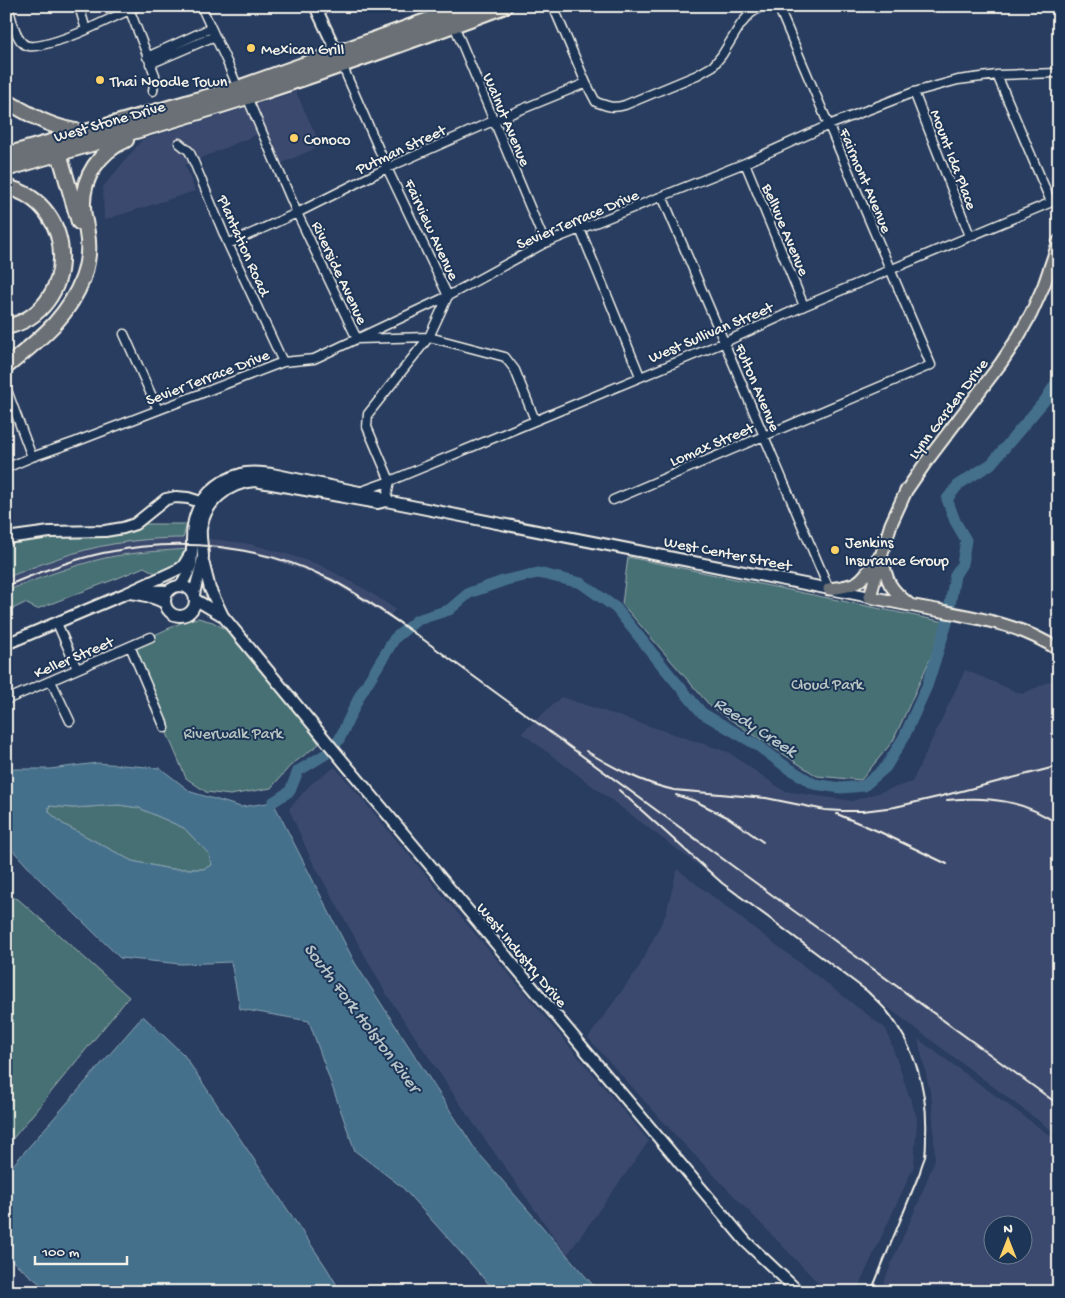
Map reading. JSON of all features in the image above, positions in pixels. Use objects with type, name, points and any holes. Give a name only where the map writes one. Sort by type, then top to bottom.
[{"type":"highway","name":"West Stone Drive","points":[[6,156],[85,132],[243,93],[340,60],[468,6]]},
{"type":"highway","name":"West Stone Drive","points":[[450,15],[505,6]]},
{"type":"highway","name":"West Stone Drive","points":[[243,93],[280,79],[289,70],[340,60]]},
{"type":"highway","points":[[6,367],[47,333],[59,320],[72,301],[83,277],[88,260],[88,249],[83,199],[90,174],[99,159],[116,144],[166,123],[180,114],[232,97],[236,93],[243,93]]},
{"type":"highway","points":[[6,101],[48,124],[68,130],[85,132]]},
{"type":"highway","name":"West Stone Drive","points":[[6,169],[166,123]]},
{"type":"highway","points":[[47,143],[58,153],[78,221],[84,259],[83,277]]},
{"type":"highway","points":[[6,187],[30,197],[45,210],[56,227],[60,238],[62,259],[61,271],[57,282],[46,302],[30,317],[6,328]]},
{"type":"main road","name":"Fairview Avenue","points":[[315,6],[340,60]]},
{"type":"main road","name":"Lynn Garden Drive","points":[[870,597],[890,524],[906,491],[1017,339],[1044,285],[1059,241]]},
{"type":"main road","name":"West Center Street","points":[[195,598],[202,558],[201,529],[206,503],[212,490],[228,478],[256,472],[379,496],[386,501],[912,606],[988,619],[1016,628],[1059,650]]},
{"type":"main road","name":"West Center Street","points":[[181,586],[191,563],[193,524],[197,512],[206,503],[219,496],[228,488],[247,481],[254,481],[378,503],[386,501]]},
{"type":"main road","points":[[6,538],[50,532],[82,533],[114,530],[135,524],[166,499],[176,497],[206,503]]},
{"type":"main road","points":[[6,644],[130,592],[179,569],[186,562],[191,550]]},
{"type":"main road","points":[[829,589],[847,587],[859,582],[865,577],[882,553]]},
{"type":"main road","points":[[882,553],[888,583],[898,596],[912,606]]},
{"type":"main road","points":[[202,558],[210,589],[223,616]]},
{"type":"main road","points":[[181,586],[191,590],[195,598],[195,606],[190,613],[177,616],[168,610],[165,597],[169,591],[181,586]]},
{"type":"main road","points":[[130,592],[169,591]]},
{"type":"main road","points":[[130,592],[149,596],[165,603]]},
{"type":"main road","name":"West Industry Drive","points":[[195,598],[223,616],[233,627],[746,1242],[799,1292]]},
{"type":"main road","name":"West Industry Drive","points":[[190,613],[202,613],[233,627]]},
{"type":"street","points":[[79,6],[86,30]]},
{"type":"street","points":[[8,11],[20,40],[28,46],[40,45],[75,34],[129,8],[138,6]]},
{"type":"street","name":"Riverside Avenue","points":[[201,6],[357,338],[429,337],[505,357],[515,370],[535,420]]},
{"type":"street","points":[[553,6],[596,102],[617,108],[697,75],[713,66],[745,19],[762,6]]},
{"type":"street","name":"Fairmont Avenue","points":[[778,6],[931,365]]},
{"type":"street","points":[[129,8],[155,75],[153,91]]},
{"type":"street","name":"Walnut Avenue","points":[[450,15],[545,243]]},
{"type":"street","points":[[149,61],[211,28]]},
{"type":"street","points":[[149,61],[215,36]]},
{"type":"street","name":"Fairview Avenue","points":[[340,60],[448,296],[429,337],[368,414],[367,427],[390,481]]},
{"type":"street","name":"Sevier Terrace Drive","points":[[6,468],[283,362],[314,360],[448,296],[545,243],[745,163],[829,125],[914,92],[958,80],[997,75],[1059,73]]},
{"type":"street","points":[[997,75],[1051,202]]},
{"type":"street","name":"Putman Street","points":[[228,244],[297,213],[388,168],[493,121],[586,83]]},
{"type":"street","name":"Mount Ida Place","points":[[914,92],[970,236]]},
{"type":"street","name":"Plantation Road","points":[[179,143],[191,154],[228,244],[283,362]]},
{"type":"street","name":"Bellvue Avenue","points":[[745,163],[804,306]]},
{"type":"street","name":"Fulton Avenue","points":[[662,196],[829,589]]},
{"type":"street","name":"West Sullivan Street","points":[[359,492],[390,481],[725,342],[804,306],[1059,198]]},
{"type":"street","points":[[580,229],[640,376]]},
{"type":"street","points":[[124,334],[158,410]]},
{"type":"street","name":"Lomax Street","points":[[612,500],[931,365]]},
{"type":"street","points":[[8,393],[32,457]]},
{"type":"street","points":[[386,501],[390,481]]},
{"type":"street","points":[[57,623],[77,669]]},
{"type":"street","name":"Keller Street","points":[[6,700],[151,637]]},
{"type":"street","points":[[130,646],[165,728]]},
{"type":"street","points":[[51,681],[70,721]]},
{"type":"shaded area","points":[[296,92],[321,146],[280,164],[266,132],[253,136],[185,165],[195,191],[104,220],[103,187],[142,140]]},
{"type":"shaded area","points":[[150,538],[192,539],[190,549],[107,557],[47,574],[6,591],[6,578],[34,567],[111,544]]},
{"type":"shaded area","points":[[209,539],[250,544],[320,565],[368,591],[395,609],[389,618],[338,586],[305,571],[241,551],[208,549]]},
{"type":"shaded area","points":[[965,670],[1022,694],[1059,677],[1059,1136],[522,733],[561,697],[728,752],[784,791],[852,801],[912,782]]},
{"type":"shaded area","points":[[335,767],[649,1141],[567,1255],[467,1114],[387,995],[311,859],[289,809],[311,784]]},
{"type":"shaded area","points":[[677,869],[886,1029],[917,1118],[914,1166],[857,1292],[827,1292],[679,1139],[588,1038],[639,967],[666,914]]},
{"type":"shaded area","points":[[918,1039],[1059,1142],[1059,1292],[880,1292],[935,1159],[932,1100]]},
{"type":"green space","points":[[135,524],[187,524],[183,538],[139,540],[99,547],[59,558],[6,578],[6,541]]},
{"type":"green space","points":[[190,549],[179,569],[157,574],[144,567],[37,609],[25,603],[6,612],[6,591],[55,573],[92,561],[116,556]]},
{"type":"green space","name":"Cloud Park","points":[[628,557],[945,622],[893,741],[861,780],[817,776],[711,707],[622,604]]},
{"type":"green space","name":"Riverwalk Park","points":[[198,618],[213,622],[225,629],[302,720],[319,744],[290,766],[271,788],[230,795],[206,792],[186,778],[130,646],[185,621]]},
{"type":"green space","points":[[119,805],[139,808],[184,828],[209,854],[212,865],[203,869],[170,869],[132,861],[63,824],[49,812],[49,806],[73,808]]},
{"type":"green space","points":[[6,895],[18,899],[129,997],[6,1147]]},
{"type":"water","name":"South Fork Holston River","points":[[97,763],[160,768],[191,792],[241,807],[273,802],[355,963],[475,1149],[599,1292],[496,1292],[402,1187],[355,1151],[309,1021],[240,1009],[231,962],[181,964],[120,958],[38,878],[6,843],[6,769],[50,769]],"holes":[[[119,805],[139,808],[184,828],[209,854],[212,865],[203,869],[170,869],[132,861],[63,824],[49,812],[49,806],[73,808]]]},
{"type":"water","points":[[143,1016],[184,1055],[341,1292],[50,1292],[6,1256],[6,1173]]},
{"type":"waterway","name":"Reedy Creek","points":[[273,802],[290,791],[298,771],[326,754],[339,740],[360,695],[395,638],[417,620],[449,610],[469,593],[506,580],[538,573],[581,583],[616,608],[702,713],[757,745],[785,766],[814,784],[841,788],[864,786],[886,767],[904,737],[927,686],[947,623],[955,575],[962,564],[966,540],[955,521],[947,499],[959,484],[991,464],[1046,399],[1059,378]]},
{"type":"railway","points":[[6,586],[78,559],[132,548],[161,545],[220,547],[249,552],[305,568],[332,580],[367,601],[424,640],[1059,1105]]},
{"type":"railway","points":[[586,751],[628,774],[674,790],[766,798],[825,810],[842,811],[863,811],[895,807],[1059,766]]},
{"type":"railway","points":[[619,790],[722,883],[867,991],[886,1010],[904,1038],[922,1084],[926,1117],[925,1157],[871,1292]]},
{"type":"railway","points":[[676,795],[695,801],[729,818],[763,842]]},
{"type":"railway","points":[[947,800],[977,799],[1006,802],[1033,810],[1059,825]]},
{"type":"railway","points":[[837,814],[947,864]]},
{"type":"place","name":"Mexican Grill","points":[[251,48]]},
{"type":"place","name":"Thai Noodle Town","points":[[100,80]]},
{"type":"place","name":"Conoco","points":[[294,138]]},
{"type":"place","name":"Jenkins Insurance Group","points":[[835,550]]}]
